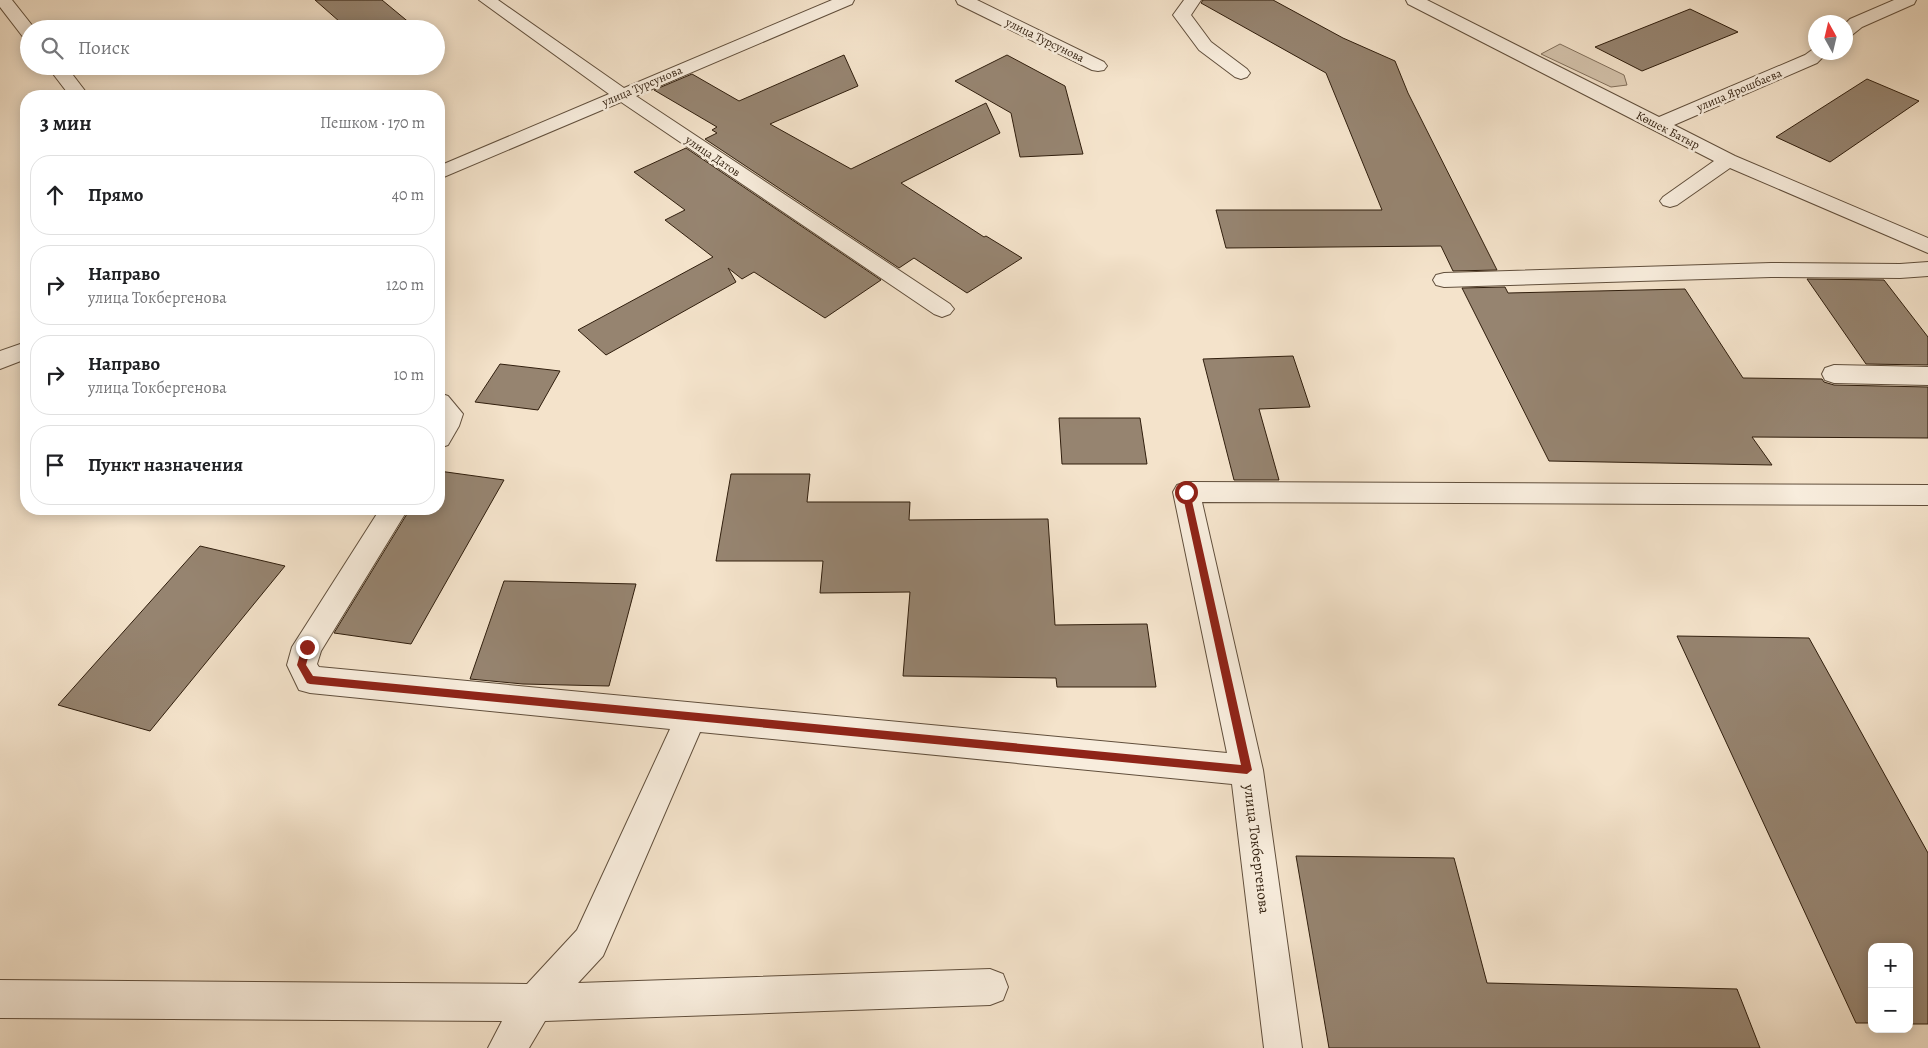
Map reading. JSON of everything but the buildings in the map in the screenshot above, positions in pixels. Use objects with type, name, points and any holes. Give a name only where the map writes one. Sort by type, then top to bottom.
[{"type":"street","points":[[3,0],[20,21]]},
{"type":"street","name":"улица Датов","points":[[487,0],[621,94],[942,309]]},
{"type":"street","name":"улица Турсунова","points":[[445,170],[846,0]]},
{"type":"street","name":"улица Турсунова","points":[[964,0],[1098,66]]},
{"type":"street","points":[[1193,0],[1182,15],[1205,46],[1241,73]]},
{"type":"street","name":"Көшек Батыр","points":[[1414,0],[1728,160],[1928,246]]},
{"type":"street","points":[[1853,25],[1908,0]]},
{"type":"street","name":"улица Ярошбаева","points":[[1657,125],[1809,60]]},
{"type":"street","points":[[63,75],[75,90]]},
{"type":"street","points":[[1670,201],[1728,160]]},
{"type":"street","points":[[1444,280],[1771,270],[1900,271],[1928,269]]},
{"type":"street","points":[[0,361],[20,353]]},
{"type":"street","points":[[1834,374],[1928,376]]},
{"type":"street","points":[[445,409],[450,414],[445,428]]},
{"type":"street","points":[[1247,770],[1186,492],[1926,498]]},
{"type":"street","name":"улица Токбергенова","points":[[390,515],[307,647],[302,665],[310,680],[1247,770],[1283,1048]]},
{"type":"street","points":[[507,1048],[535,1003],[590,943],[691,716]]},
{"type":"street","points":[[0,999],[535,1003],[990,987]]},
{"type":"shaded area","points":[[1560,44],[1624,75],[1627,85],[1611,87],[1541,54]]},
{"type":"route","points":[[307,647],[302,665],[310,680],[1247,770],[1186,492]]}]
